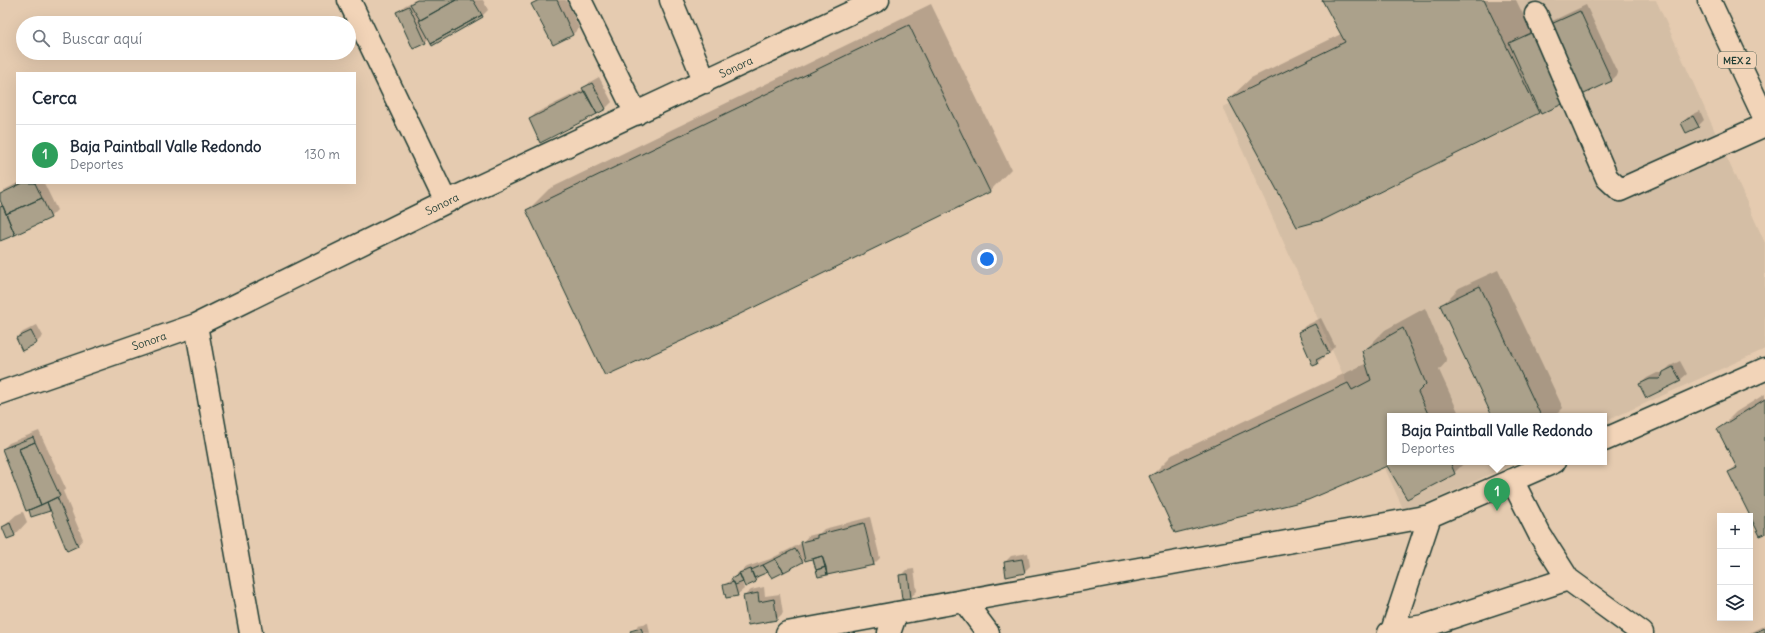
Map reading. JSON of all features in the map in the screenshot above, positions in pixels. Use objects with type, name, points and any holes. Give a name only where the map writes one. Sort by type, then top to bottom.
[{"type":"street","points":[[349,0],[446,202]]},
{"type":"street","points":[[580,0],[636,114]]},
{"type":"street","points":[[671,0],[706,82]]},
{"type":"street","name":"Sonora","points":[[0,393],[196,324],[446,202],[706,82],[878,0]]},
{"type":"street","name":"MEX 2","points":[[1709,0],[1765,119]]},
{"type":"street","points":[[1536,14],[1607,178],[1620,190],[1765,125]]},
{"type":"street","points":[[196,324],[251,633]]},
{"type":"street","points":[[1607,439],[1765,369]]},
{"type":"street","points":[[788,633],[892,623],[964,601],[1430,516],[1547,465]]},
{"type":"street","points":[[1512,480],[1540,535],[1568,579],[1642,633]]},
{"type":"street","points":[[1430,516],[1391,632],[1425,626],[1568,579]]},
{"type":"street","points":[[964,601],[988,633]]},
{"type":"shaded area","points":[[1458,0],[1656,0],[1765,243],[1765,349],[1607,421],[1607,413],[1387,413],[1387,465],[1510,465],[1405,513],[1223,107]]},
{"type":"building","points":[[417,0],[456,0],[420,20],[410,4]]},
{"type":"building","points":[[456,0],[473,0],[482,15],[431,43],[419,21]]},
{"type":"building","points":[[539,0],[557,0],[573,35],[553,45],[531,4]]},
{"type":"building","points":[[1322,0],[1484,0],[1539,113],[1323,220],[1297,227],[1228,99],[1345,42]]},
{"type":"building","points":[[409,6],[426,43],[413,49],[396,12]]},
{"type":"building","points":[[1580,11],[1612,81],[1541,114],[1509,43]]},
{"type":"building","points":[[482,15],[483,17],[432,46],[431,43]]},
{"type":"building","points":[[909,25],[990,192],[738,315],[605,376],[526,210]]},
{"type":"building","points":[[592,83],[606,109],[597,114],[582,88]]},
{"type":"building","points":[[585,91],[597,114],[540,143],[529,119]]},
{"type":"building","points":[[1693,116],[1699,127],[1686,133],[1681,123]]},
{"type":"building","points":[[21,184],[35,184],[42,198],[6,214],[0,200],[0,194]]},
{"type":"building","points":[[42,198],[51,218],[15,235],[6,214]]},
{"type":"building","points":[[3,206],[15,235],[0,241],[0,207]]},
{"type":"building","points":[[1480,286],[1540,413],[1491,413],[1440,305]]},
{"type":"building","points":[[1315,324],[1329,353],[1316,360],[1318,364],[1313,366],[1298,332]]},
{"type":"building","points":[[1403,328],[1426,384],[1418,392],[1428,413],[1387,413],[1387,465],[1451,465],[1455,474],[1407,499],[1387,466],[1308,500],[1175,533],[1149,476],[1348,383],[1352,390],[1371,380],[1362,351]]},
{"type":"building","points":[[31,331],[37,343],[22,351],[16,338]]},
{"type":"building","points":[[1673,367],[1681,381],[1646,398],[1639,384],[1650,379],[1659,379],[1663,372]]},
{"type":"building","points":[[1765,399],[1765,534],[1760,536],[1753,522],[1753,513],[1748,513],[1728,472],[1737,468],[1717,429]]},
{"type":"building","points":[[33,437],[35,442],[19,449],[41,505],[26,511],[2,449]]},
{"type":"building","points":[[35,442],[60,496],[41,505],[19,449]]},
{"type":"building","points":[[57,497],[78,546],[67,551],[47,502]]},
{"type":"building","points":[[47,502],[50,511],[31,517],[29,510]]},
{"type":"building","points":[[10,523],[15,536],[7,539],[2,527]]},
{"type":"building","points":[[864,523],[874,565],[827,575],[822,556],[805,561],[801,542],[817,538],[817,535]]},
{"type":"building","points":[[795,549],[803,562],[784,572],[775,559]]},
{"type":"building","points":[[822,556],[826,567],[816,570],[813,559]]},
{"type":"building","points":[[775,559],[784,572],[772,578],[763,565]]},
{"type":"building","points":[[1022,559],[1025,573],[1006,577],[1004,562]]},
{"type":"building","points":[[763,565],[768,572],[754,578],[751,570]]},
{"type":"building","points":[[826,567],[827,575],[818,577],[816,570]]},
{"type":"building","points":[[751,569],[756,582],[745,587],[739,573]]},
{"type":"building","points":[[740,574],[743,582],[735,585],[731,579]]},
{"type":"building","points":[[908,574],[911,598],[902,599],[899,575]]},
{"type":"building","points":[[734,582],[738,596],[726,598],[723,585]]},
{"type":"building","points":[[758,593],[759,602],[774,599],[777,620],[748,625],[743,596]]},
{"type":"building","points":[[641,628],[643,633],[631,633],[630,631]]},
{"type":"building","points":[[1765,628],[1765,633],[1754,633]]},
{"type":"place","name":"Baja Paintball Valle Redondo","points":[[1497,511]]}]
